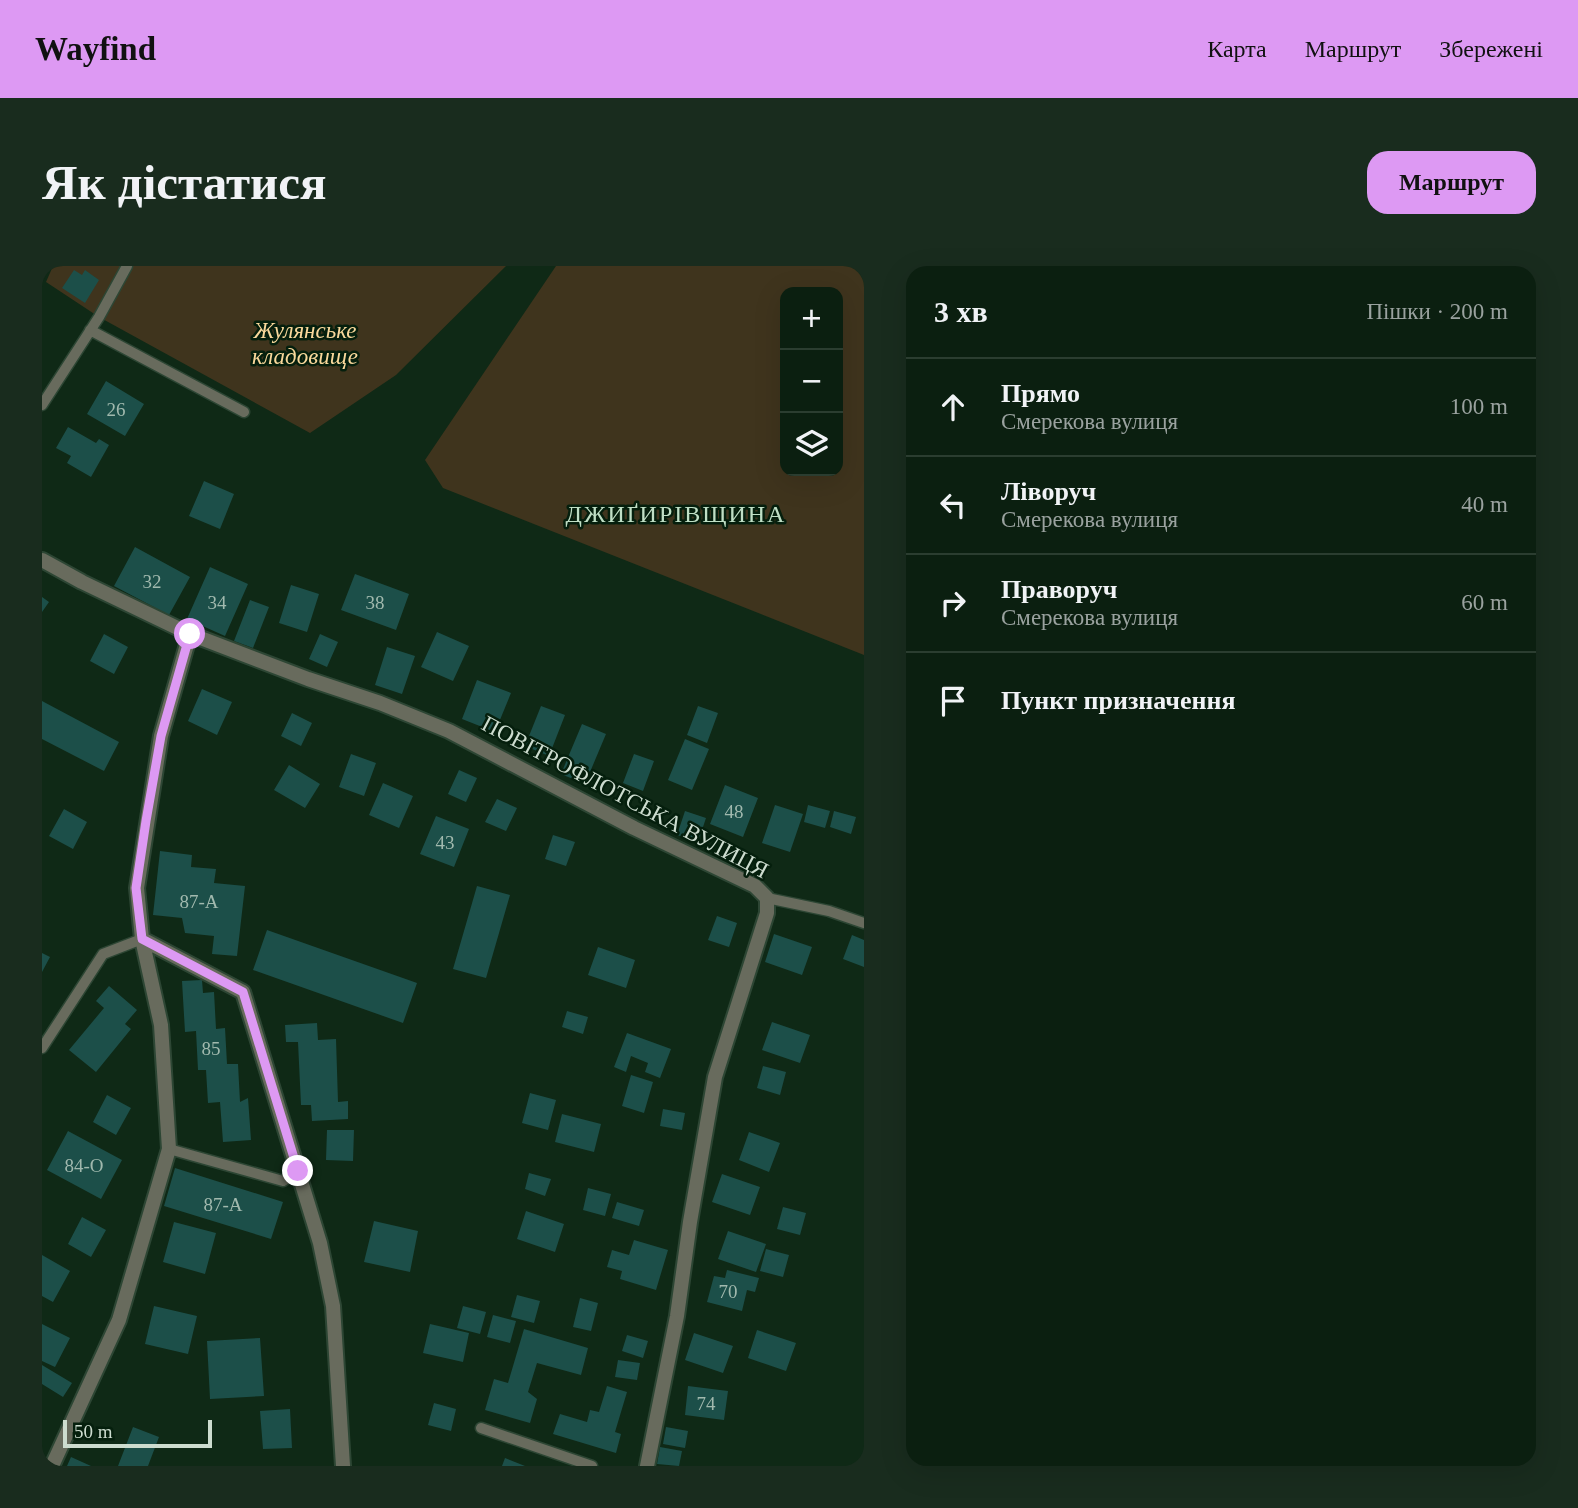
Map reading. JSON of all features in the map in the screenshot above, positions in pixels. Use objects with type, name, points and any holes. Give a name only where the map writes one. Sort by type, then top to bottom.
[{"type":"street","name":"ПОВІТРОФЛОТСЬКА ВУЛИЦЯ","points":[[42,560],[190,634],[449,731],[634,828],[755,886],[767,898],[767,913],[715,1077],[677,1316],[647,1466]]},
{"type":"street","points":[[52,1466],[119,1320],[169,1149],[161,1025],[142,939],[136,888],[161,736],[190,634]]},
{"type":"street","points":[[142,939],[243,992],[320,1243],[333,1306],[343,1466]]},
{"type":"lane","points":[[42,405],[127,266]]},
{"type":"lane","points":[[90,330],[244,412]]},
{"type":"lane","points":[[767,898],[829,911],[864,923]]},
{"type":"lane","points":[[42,1048],[103,954],[142,939]]},
{"type":"lane","points":[[169,1149],[283,1181],[298,1171]]},
{"type":"lane","points":[[481,1429],[592,1466]]},
{"type":"green space","name":"Жулянське кладовище","points":[[53,266],[506,266],[396,375],[310,433],[99,317],[46,282]]},
{"type":"green space","points":[[556,266],[864,266],[864,655],[443,488],[425,460]]},
{"type":"building","points":[[74,270],[82,275],[85,270],[99,280],[85,303],[62,288]]},
{"type":"building","points":[[106,381],[144,404],[125,436],[87,414]]},
{"type":"building","points":[[68,427],[96,443],[99,439],[109,445],[91,477],[67,463],[71,456],[56,448]]},
{"type":"building","points":[[204,481],[234,494],[220,529],[189,516]]},
{"type":"building","points":[[135,547],[190,577],[169,615],[114,586]]},
{"type":"building","points":[[210,567],[248,584],[225,636],[187,619]]},
{"type":"building","points":[[355,574],[409,594],[396,630],[341,610]]},
{"type":"building","points":[[291,585],[319,594],[307,632],[279,623]]},
{"type":"building","points":[[42,597],[49,602],[42,612]]},
{"type":"building","points":[[250,600],[269,607],[253,648],[234,641]]},
{"type":"building","points":[[437,632],[469,646],[453,681],[421,667]]},
{"type":"building","points":[[104,634],[128,647],[114,674],[90,661]]},
{"type":"building","points":[[320,634],[338,642],[327,667],[309,659]]},
{"type":"building","points":[[387,647],[415,656],[402,694],[375,685]]},
{"type":"building","points":[[477,680],[511,693],[495,732],[462,719]]},
{"type":"building","points":[[202,689],[232,702],[217,735],[188,721]]},
{"type":"building","points":[[42,701],[119,742],[104,771],[42,739]]},
{"type":"building","points":[[541,706],[565,715],[549,756],[525,746]]},
{"type":"building","points":[[698,706],[718,713],[707,743],[687,735]]},
{"type":"building","points":[[292,713],[312,723],[301,746],[281,736]]},
{"type":"building","points":[[582,724],[606,734],[585,784],[561,774]]},
{"type":"building","points":[[685,739],[709,749],[692,790],[668,780]]},
{"type":"building","points":[[351,754],[376,763],[364,796],[339,787]]},
{"type":"building","points":[[634,754],[654,761],[643,791],[623,783]]},
{"type":"building","points":[[289,765],[320,784],[305,808],[274,790]]},
{"type":"building","points":[[459,770],[477,778],[466,802],[448,794]]},
{"type":"building","points":[[383,783],[413,796],[399,828],[369,815]]},
{"type":"building","points":[[725,785],[758,798],[743,837],[710,824]]},
{"type":"building","points":[[497,799],[517,808],[506,831],[485,822]]},
{"type":"building","points":[[775,805],[803,814],[790,852],[762,843]]},
{"type":"building","points":[[808,805],[830,811],[825,828],[804,822]]},
{"type":"building","points":[[64,809],[87,822],[73,849],[49,836]]},
{"type":"building","points":[[685,811],[706,818],[698,842],[677,835]]},
{"type":"building","points":[[834,811],[856,817],[851,834],[830,827]]},
{"type":"building","points":[[436,816],[469,829],[454,867],[420,854]]},
{"type":"building","points":[[553,835],[575,842],[566,866],[545,859]]},
{"type":"building","points":[[160,851],[192,855],[191,867],[216,869],[214,883],[245,886],[237,956],[212,954],[214,936],[185,933],[182,918],[153,915]]},
{"type":"building","points":[[477,886],[510,895],[486,978],[453,969]]},
{"type":"building","points":[[717,916],[737,923],[729,947],[708,940]]},
{"type":"building","points":[[267,930],[417,983],[403,1023],[253,970]]},
{"type":"building","points":[[774,934],[812,947],[802,975],[765,962]]},
{"type":"building","points":[[852,935],[864,940],[864,967],[843,959]]},
{"type":"building","points":[[598,947],[635,960],[626,988],[588,975]]},
{"type":"building","points":[[42,953],[50,957],[42,972]]},
{"type":"building","points":[[202,980],[203,993],[214,992],[216,1029],[225,1028],[227,1064],[238,1064],[240,1102],[248,1098],[251,1140],[223,1142],[220,1102],[208,1103],[206,1070],[198,1070],[196,1031],[185,1032],[182,981]]},
{"type":"building","points":[[109,986],[137,1010],[125,1024],[131,1029],[96,1072],[69,1050],[104,1008],[96,1001]]},
{"type":"building","points":[[567,1011],[588,1017],[583,1034],[562,1027]]},
{"type":"building","points":[[772,1022],[810,1035],[800,1063],[762,1050]]},
{"type":"building","points":[[317,1023],[318,1040],[336,1039],[338,1102],[348,1101],[348,1119],[312,1121],[311,1105],[301,1105],[298,1042],[286,1042],[285,1025]]},
{"type":"building","points":[[627,1033],[671,1049],[660,1078],[645,1072],[648,1063],[631,1056],[626,1072],[614,1067]]},
{"type":"building","points":[[763,1066],[786,1072],[780,1095],[757,1088]]},
{"type":"building","points":[[631,1075],[653,1082],[644,1113],[622,1106]]},
{"type":"building","points":[[530,1093],[556,1100],[548,1130],[522,1123]]},
{"type":"building","points":[[107,1095],[131,1108],[116,1135],[93,1122]]},
{"type":"building","points":[[663,1109],[685,1113],[682,1130],[660,1126]]},
{"type":"building","points":[[562,1114],[601,1124],[594,1152],[555,1142]]},
{"type":"building","points":[[327,1130],[354,1130],[353,1161],[326,1160]]},
{"type":"building","points":[[68,1131],[122,1160],[101,1199],[47,1170]]},
{"type":"building","points":[[749,1132],[780,1143],[769,1172],[739,1160]]},
{"type":"building","points":[[175,1168],[283,1202],[271,1239],[164,1206]]},
{"type":"building","points":[[529,1173],[551,1179],[545,1196],[525,1189]]},
{"type":"building","points":[[722,1174],[760,1187],[750,1215],[712,1202]]},
{"type":"building","points":[[588,1188],[611,1194],[605,1216],[583,1210]]},
{"type":"building","points":[[617,1202],[644,1210],[639,1226],[612,1218]]},
{"type":"building","points":[[783,1207],[806,1213],[800,1235],[777,1229]]},
{"type":"building","points":[[526,1211],[564,1224],[555,1252],[517,1239]]},
{"type":"building","points":[[82,1217],[106,1230],[91,1257],[68,1244]]},
{"type":"building","points":[[374,1221],[418,1231],[410,1272],[364,1262]]},
{"type":"building","points":[[174,1222],[216,1233],[205,1274],[163,1262]]},
{"type":"building","points":[[728,1231],[766,1244],[756,1272],[718,1259]]},
{"type":"building","points":[[634,1240],[668,1250],[656,1290],[620,1279],[622,1271],[607,1267],[612,1250],[629,1255]]},
{"type":"building","points":[[766,1249],[789,1255],[783,1277],[760,1271]]},
{"type":"building","points":[[42,1255],[70,1271],[53,1302],[42,1296]]},
{"type":"building","points":[[727,1270],[759,1278],[755,1292],[747,1290],[742,1311],[707,1302],[714,1276],[725,1278]]},
{"type":"building","points":[[517,1295],[540,1301],[534,1323],[511,1317]]},
{"type":"building","points":[[580,1298],[598,1303],[591,1331],[573,1327]]},
{"type":"building","points":[[154,1306],[197,1316],[188,1354],[145,1344]]},
{"type":"building","points":[[463,1306],[486,1312],[480,1334],[457,1328]]},
{"type":"building","points":[[493,1315],[516,1321],[510,1343],[487,1337]]},
{"type":"building","points":[[42,1324],[70,1338],[55,1367],[42,1361]]},
{"type":"building","points":[[430,1324],[469,1333],[463,1362],[423,1353]]},
{"type":"building","points":[[524,1329],[588,1348],[581,1375],[537,1363],[528,1392],[537,1399],[530,1423],[485,1410],[494,1379],[508,1383]]},
{"type":"building","points":[[757,1330],[796,1343],[786,1371],[748,1358]]},
{"type":"building","points":[[694,1333],[733,1346],[723,1373],[685,1360]]},
{"type":"building","points":[[627,1335],[648,1341],[643,1358],[622,1351]]},
{"type":"building","points":[[260,1338],[264,1396],[210,1399],[207,1341]]},
{"type":"building","points":[[618,1360],[640,1363],[637,1380],[615,1377]]},
{"type":"building","points":[[42,1365],[72,1383],[63,1397],[42,1384]]},
{"type":"building","points":[[607,1386],[627,1392],[615,1432],[621,1434],[616,1453],[553,1434],[560,1414],[587,1422],[590,1410],[599,1412]]},
{"type":"building","points":[[688,1386],[728,1391],[724,1420],[685,1415]]},
{"type":"building","points":[[434,1403],[456,1409],[451,1431],[428,1425]]},
{"type":"building","points":[[290,1409],[292,1448],[263,1449],[260,1411]]},
{"type":"building","points":[[133,1427],[159,1437],[148,1466],[118,1466]]},
{"type":"building","points":[[666,1427],[688,1431],[685,1448],[663,1444]]},
{"type":"building","points":[[660,1447],[682,1451],[679,1466],[657,1464]]},
{"type":"building","points":[[71,1457],[91,1466],[67,1466]]},
{"type":"building","points":[[505,1458],[525,1466],[502,1466]]},
{"type":"district","name":"ДЖИҐИРІВЩИНА","points":[[676,514]]},
{"type":"route","points":[[190,634],[161,736],[146,821],[136,888],[142,939],[243,992],[298,1171]]}]
